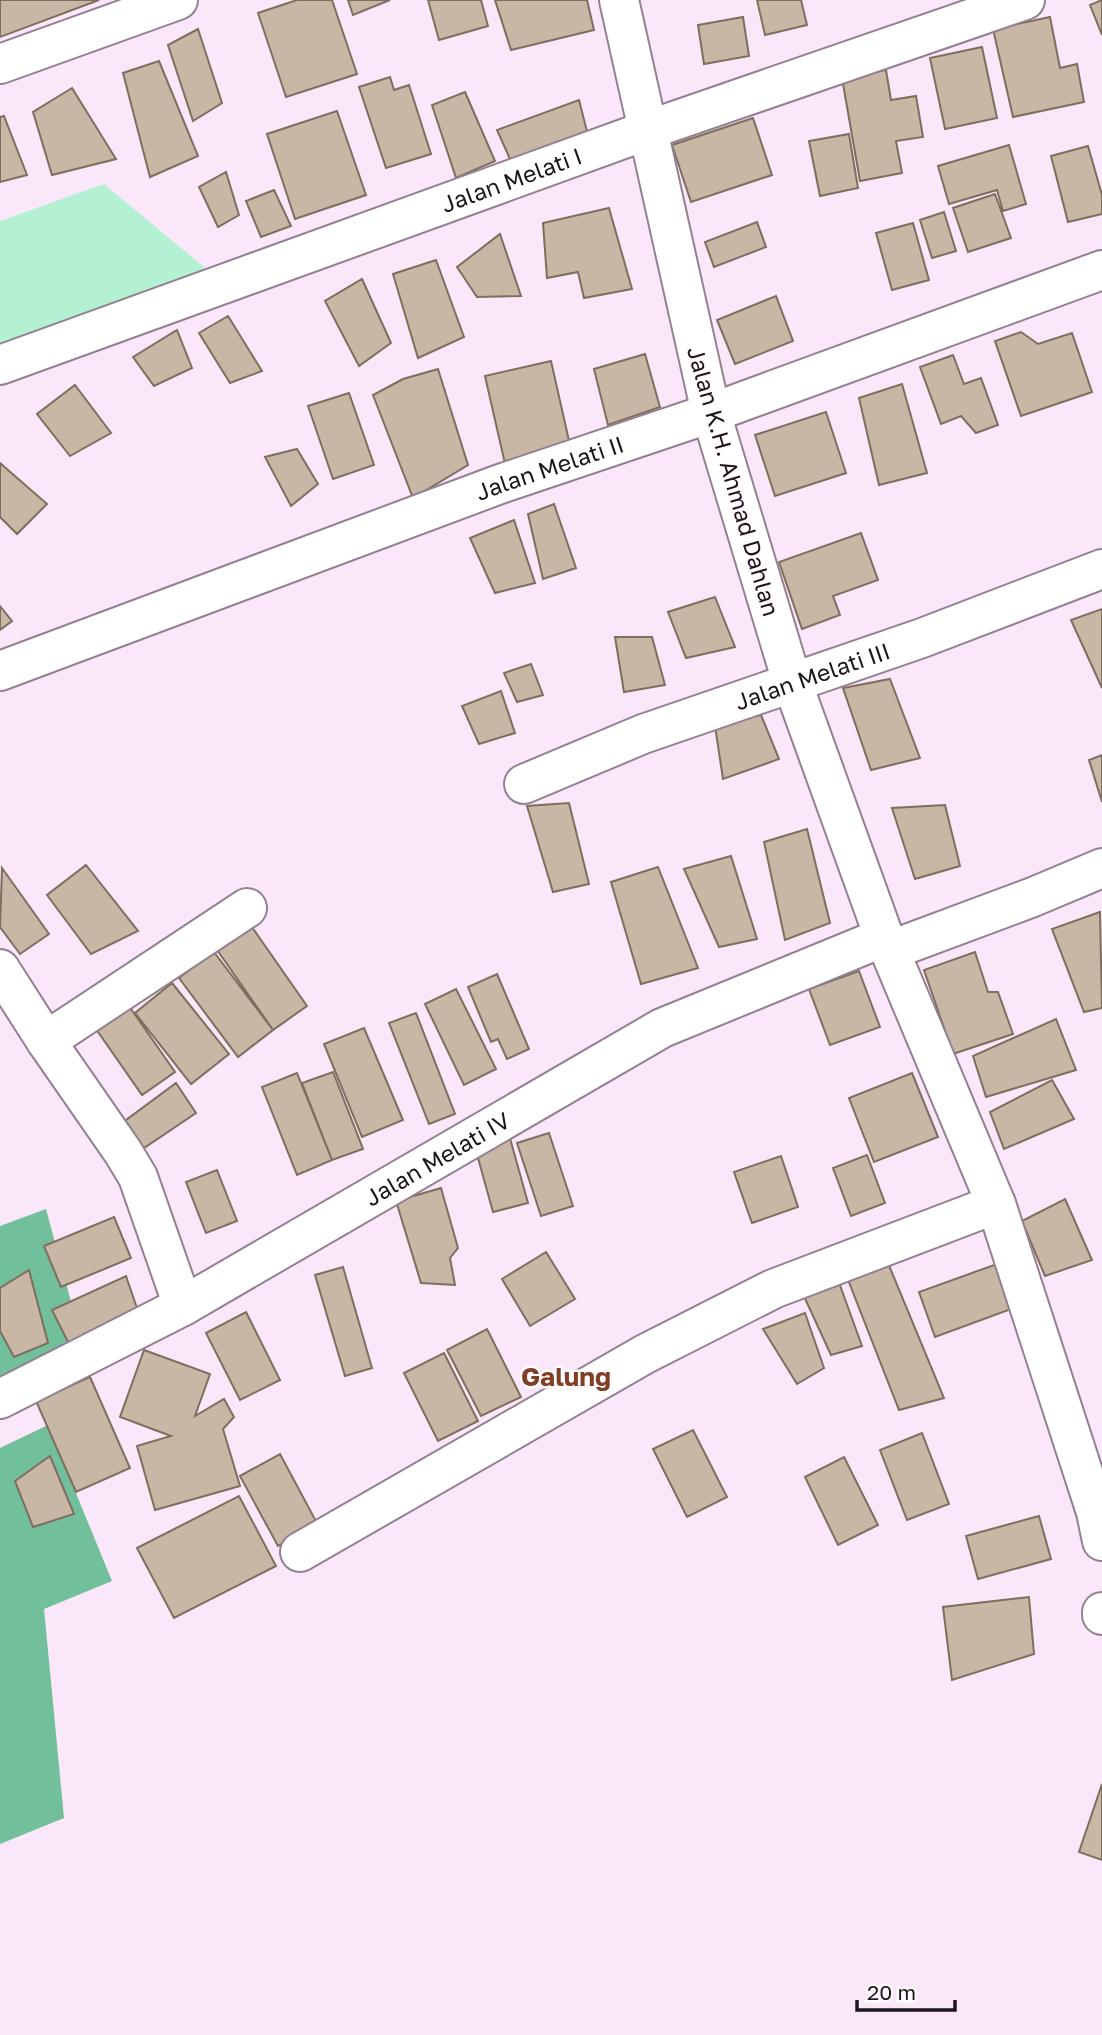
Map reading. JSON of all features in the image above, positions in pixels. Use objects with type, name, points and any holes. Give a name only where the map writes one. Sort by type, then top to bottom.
[{"type":"street","name":"Jalan K.H. Ahmad Dahlan","points":[[619,0],[711,413],[792,682],[888,943],[996,1204],[1097,1512],[1102,1541]]},
{"type":"street","name":"Jalan Melati I","points":[[0,365],[648,130],[1025,0]]},
{"type":"street","points":[[0,64],[166,2]]},
{"type":"street","name":"Jalan Melati II","points":[[0,671],[500,484],[711,413],[1102,270]]},
{"type":"street","name":"Jalan Melati III","points":[[524,784],[643,734],[922,638],[1102,569]]},
{"type":"street","name":"Jalan Melati IV","points":[[0,1399],[183,1306],[662,1028],[888,943],[1033,897],[1102,868]]},
{"type":"street","points":[[46,1041],[247,908]]},
{"type":"street","points":[[0,970],[138,1177],[183,1306]]},
{"type":"street","points":[[300,1552],[645,1354],[773,1289],[996,1204]]},
{"type":"green space","points":[[104,184],[217,278],[0,351],[0,221]]},
{"type":"green space","points":[[46,1209],[87,1361],[0,1397],[0,1226]]},
{"type":"green space","points":[[48,1425],[112,1581],[44,1609],[64,1818],[0,1844],[0,1448]]},
{"type":"building","points":[[0,0],[99,0],[0,37]]},
{"type":"building","points":[[297,0],[332,0],[357,74],[286,97],[258,13]]},
{"type":"building","points":[[348,0],[390,0],[353,15]]},
{"type":"building","points":[[428,0],[481,0],[488,26],[439,40]]},
{"type":"building","points":[[495,0],[587,0],[594,30],[511,50]]},
{"type":"building","points":[[757,0],[801,0],[807,25],[765,35]]},
{"type":"building","points":[[1102,0],[1102,35],[1090,5]]},
{"type":"building","points":[[743,17],[749,56],[704,64],[698,25]]},
{"type":"building","points":[[1050,17],[1060,68],[1077,64],[1084,102],[1013,117],[993,29]]},
{"type":"building","points":[[198,29],[222,103],[193,121],[168,45]]},
{"type":"building","points":[[982,47],[997,118],[945,129],[930,58]]},
{"type":"building","points":[[159,61],[198,156],[150,177],[123,73]]},
{"type":"building","points":[[886,70],[891,100],[916,96],[923,137],[896,141],[902,173],[860,181],[842,78]]},
{"type":"building","points":[[390,77],[394,90],[409,85],[431,154],[386,168],[359,87]]},
{"type":"building","points":[[72,88],[116,159],[52,175],[33,112]]},
{"type":"building","points":[[465,92],[495,161],[456,178],[432,105]]},
{"type":"building","points":[[579,100],[590,143],[514,168],[497,130]]},
{"type":"building","points":[[337,111],[366,195],[295,219],[267,134]]},
{"type":"building","points":[[4,116],[27,175],[0,182],[0,117]]},
{"type":"building","points":[[753,118],[772,175],[691,202],[672,145]]},
{"type":"building","points":[[849,134],[858,188],[820,196],[809,141]]},
{"type":"building","points":[[1009,145],[1026,204],[1003,211],[997,190],[949,204],[938,166]]},
{"type":"building","points":[[1088,146],[1102,195],[1102,214],[1068,222],[1051,156]]},
{"type":"building","points":[[226,172],[239,215],[218,227],[199,187]]},
{"type":"building","points":[[274,190],[291,226],[261,237],[246,201]]},
{"type":"building","points":[[995,194],[1011,238],[968,252],[953,208]]},
{"type":"building","points":[[609,208],[632,289],[584,298],[578,272],[547,278],[543,223]]},
{"type":"building","points":[[944,212],[956,251],[932,258],[920,220]]},
{"type":"building","points":[[757,222],[766,247],[714,267],[705,242]]},
{"type":"building","points":[[913,223],[929,280],[892,290],[876,233]]},
{"type":"building","points":[[500,234],[521,296],[477,297],[457,267]]},
{"type":"building","points":[[436,260],[464,337],[418,358],[393,274]]},
{"type":"building","points":[[362,279],[391,343],[359,366],[325,301]]},
{"type":"building","points":[[776,296],[793,341],[735,364],[717,320]]},
{"type":"building","points":[[228,316],[262,371],[230,383],[199,333]]},
{"type":"building","points":[[177,330],[192,368],[154,386],[133,357]]},
{"type":"building","points":[[1021,332],[1038,344],[1072,333],[1092,392],[1021,416],[995,341]]},
{"type":"building","points":[[645,354],[660,407],[608,425],[594,369]]},
{"type":"building","points":[[953,355],[964,384],[981,378],[998,425],[976,433],[961,416],[941,424],[920,367]]},
{"type":"building","points":[[551,361],[572,454],[508,477],[485,376]]},
{"type":"building","points":[[438,369],[468,465],[413,498],[373,395],[403,379]]},
{"type":"building","points":[[902,384],[927,473],[879,485],[859,398]]},
{"type":"building","points":[[75,385],[111,433],[70,456],[37,414]]},
{"type":"building","points":[[349,393],[374,465],[333,479],[308,406]]},
{"type":"building","points":[[826,412],[846,473],[775,496],[755,435]]},
{"type":"building","points":[[297,449],[318,484],[291,506],[265,457]]},
{"type":"building","points":[[0,463],[47,504],[17,534],[0,517]]},
{"type":"building","points":[[554,504],[576,568],[543,579],[528,514]]},
{"type":"building","points":[[514,520],[535,583],[495,593],[470,538]]},
{"type":"building","points":[[861,533],[878,580],[833,596],[840,615],[802,629],[779,562]]},
{"type":"building","points":[[715,597],[735,647],[686,658],[668,612]]},
{"type":"building","points":[[0,606],[12,621],[0,630]]},
{"type":"building","points":[[1102,609],[1102,688],[1071,620]]},
{"type":"building","points":[[615,637],[652,637],[665,685],[624,692]]},
{"type":"building","points":[[531,664],[543,695],[517,702],[504,673]]},
{"type":"building","points":[[890,679],[920,758],[871,770],[843,688]]},
{"type":"building","points":[[501,691],[515,733],[479,744],[462,706]]},
{"type":"building","points":[[761,715],[779,759],[723,779],[715,726]]},
{"type":"building","points":[[1102,755],[1102,802],[1089,760]]},
{"type":"building","points":[[569,803],[589,884],[553,892],[527,806]]},
{"type":"building","points":[[945,805],[960,866],[915,879],[892,808]]},
{"type":"building","points":[[807,829],[830,923],[785,940],[764,842]]},
{"type":"building","points":[[731,856],[757,939],[719,947],[684,869]]},
{"type":"building","points":[[86,865],[138,931],[91,954],[47,895]]},
{"type":"building","points":[[658,867],[698,968],[641,984],[611,882]]},
{"type":"building","points":[[2,868],[49,934],[20,954],[0,927]]},
{"type":"building","points":[[1100,912],[1102,1008],[1084,1012],[1052,929]]},
{"type":"building","points":[[247,920],[307,1006],[273,1030],[213,944]]},
{"type":"building","points":[[214,952],[273,1030],[238,1057],[179,978]]},
{"type":"building","points":[[975,952],[988,992],[998,992],[1013,1034],[953,1054],[924,970]]},
{"type":"building","points":[[859,971],[880,1027],[830,1045],[809,989]]},
{"type":"building","points":[[497,974],[529,1049],[507,1059],[498,1039],[491,1042],[468,987]]},
{"type":"building","points":[[172,983],[229,1054],[191,1084],[135,1013]]},
{"type":"building","points":[[456,989],[496,1069],[464,1085],[425,1004]]},
{"type":"building","points":[[129,1006],[175,1072],[142,1095],[96,1029]]},
{"type":"building","points":[[416,1013],[455,1114],[429,1124],[389,1023]]},
{"type":"building","points":[[1056,1019],[1076,1070],[986,1097],[973,1056]]},
{"type":"building","points":[[364,1028],[403,1120],[362,1137],[324,1044]]},
{"type":"building","points":[[333,1072],[363,1149],[332,1160],[302,1083]]},
{"type":"building","points":[[297,1073],[332,1160],[297,1175],[262,1087]]},
{"type":"building","points":[[912,1073],[938,1137],[874,1162],[849,1098]]},
{"type":"building","points":[[1052,1080],[1074,1119],[1004,1149],[990,1112]]},
{"type":"building","points":[[176,1083],[196,1113],[141,1150],[122,1123]]},
{"type":"building","points":[[508,1131],[528,1203],[493,1212],[473,1140]]},
{"type":"building","points":[[549,1133],[573,1206],[541,1216],[517,1143]]},
{"type":"building","points":[[867,1155],[885,1203],[851,1216],[833,1168]]},
{"type":"building","points":[[781,1156],[798,1207],[752,1223],[734,1172]]},
{"type":"building","points":[[217,1170],[237,1221],[206,1233],[186,1182]]},
{"type":"building","points":[[441,1188],[458,1248],[450,1258],[455,1285],[421,1283],[396,1201]]},
{"type":"building","points":[[1065,1199],[1092,1260],[1045,1276],[1022,1221]]},
{"type":"building","points":[[114,1217],[131,1258],[61,1287],[44,1246]]},
{"type":"building","points":[[546,1252],[575,1299],[530,1326],[502,1279]]},
{"type":"building","points":[[888,1263],[944,1398],[899,1410],[845,1272]]},
{"type":"building","points":[[997,1264],[1014,1308],[935,1337],[919,1292]]},
{"type":"building","points":[[343,1267],[372,1368],[345,1376],[315,1275]]},
{"type":"building","points":[[29,1270],[48,1343],[14,1357],[0,1331],[0,1288]]},
{"type":"building","points":[[126,1276],[139,1314],[70,1346],[52,1310]]},
{"type":"building","points":[[837,1277],[862,1346],[831,1355],[802,1292]]},
{"type":"building","points":[[246,1312],[280,1380],[240,1400],[206,1333]]},
{"type":"building","points":[[805,1313],[824,1368],[797,1384],[763,1329]]},
{"type":"building","points":[[487,1329],[521,1397],[481,1416],[447,1350]]},
{"type":"building","points":[[144,1350],[210,1374],[195,1416],[224,1399],[234,1417],[223,1429],[240,1486],[155,1510],[137,1446],[171,1436],[120,1417]]},
{"type":"building","points":[[444,1353],[478,1421],[438,1441],[404,1373]]},
{"type":"building","points":[[90,1377],[130,1468],[76,1492],[36,1401]]},
{"type":"building","points":[[693,1430],[727,1497],[687,1517],[653,1449]]},
{"type":"building","points":[[922,1433],[949,1504],[907,1520],[880,1450]]},
{"type":"building","points":[[280,1454],[318,1525],[278,1546],[240,1476]]},
{"type":"building","points":[[50,1456],[74,1514],[33,1527],[15,1481]]},
{"type":"building","points":[[844,1457],[878,1525],[838,1545],[805,1477]]},
{"type":"building","points":[[239,1496],[276,1566],[174,1618],[137,1548]]},
{"type":"building","points":[[1039,1516],[1051,1559],[978,1579],[966,1536]]},
{"type":"building","points":[[1029,1597],[1034,1654],[952,1680],[943,1607]]},
{"type":"building","points":[[1102,1784],[1102,1860],[1079,1852]]},
{"type":"district","name":"Galung","points":[[566,1376]]}]
